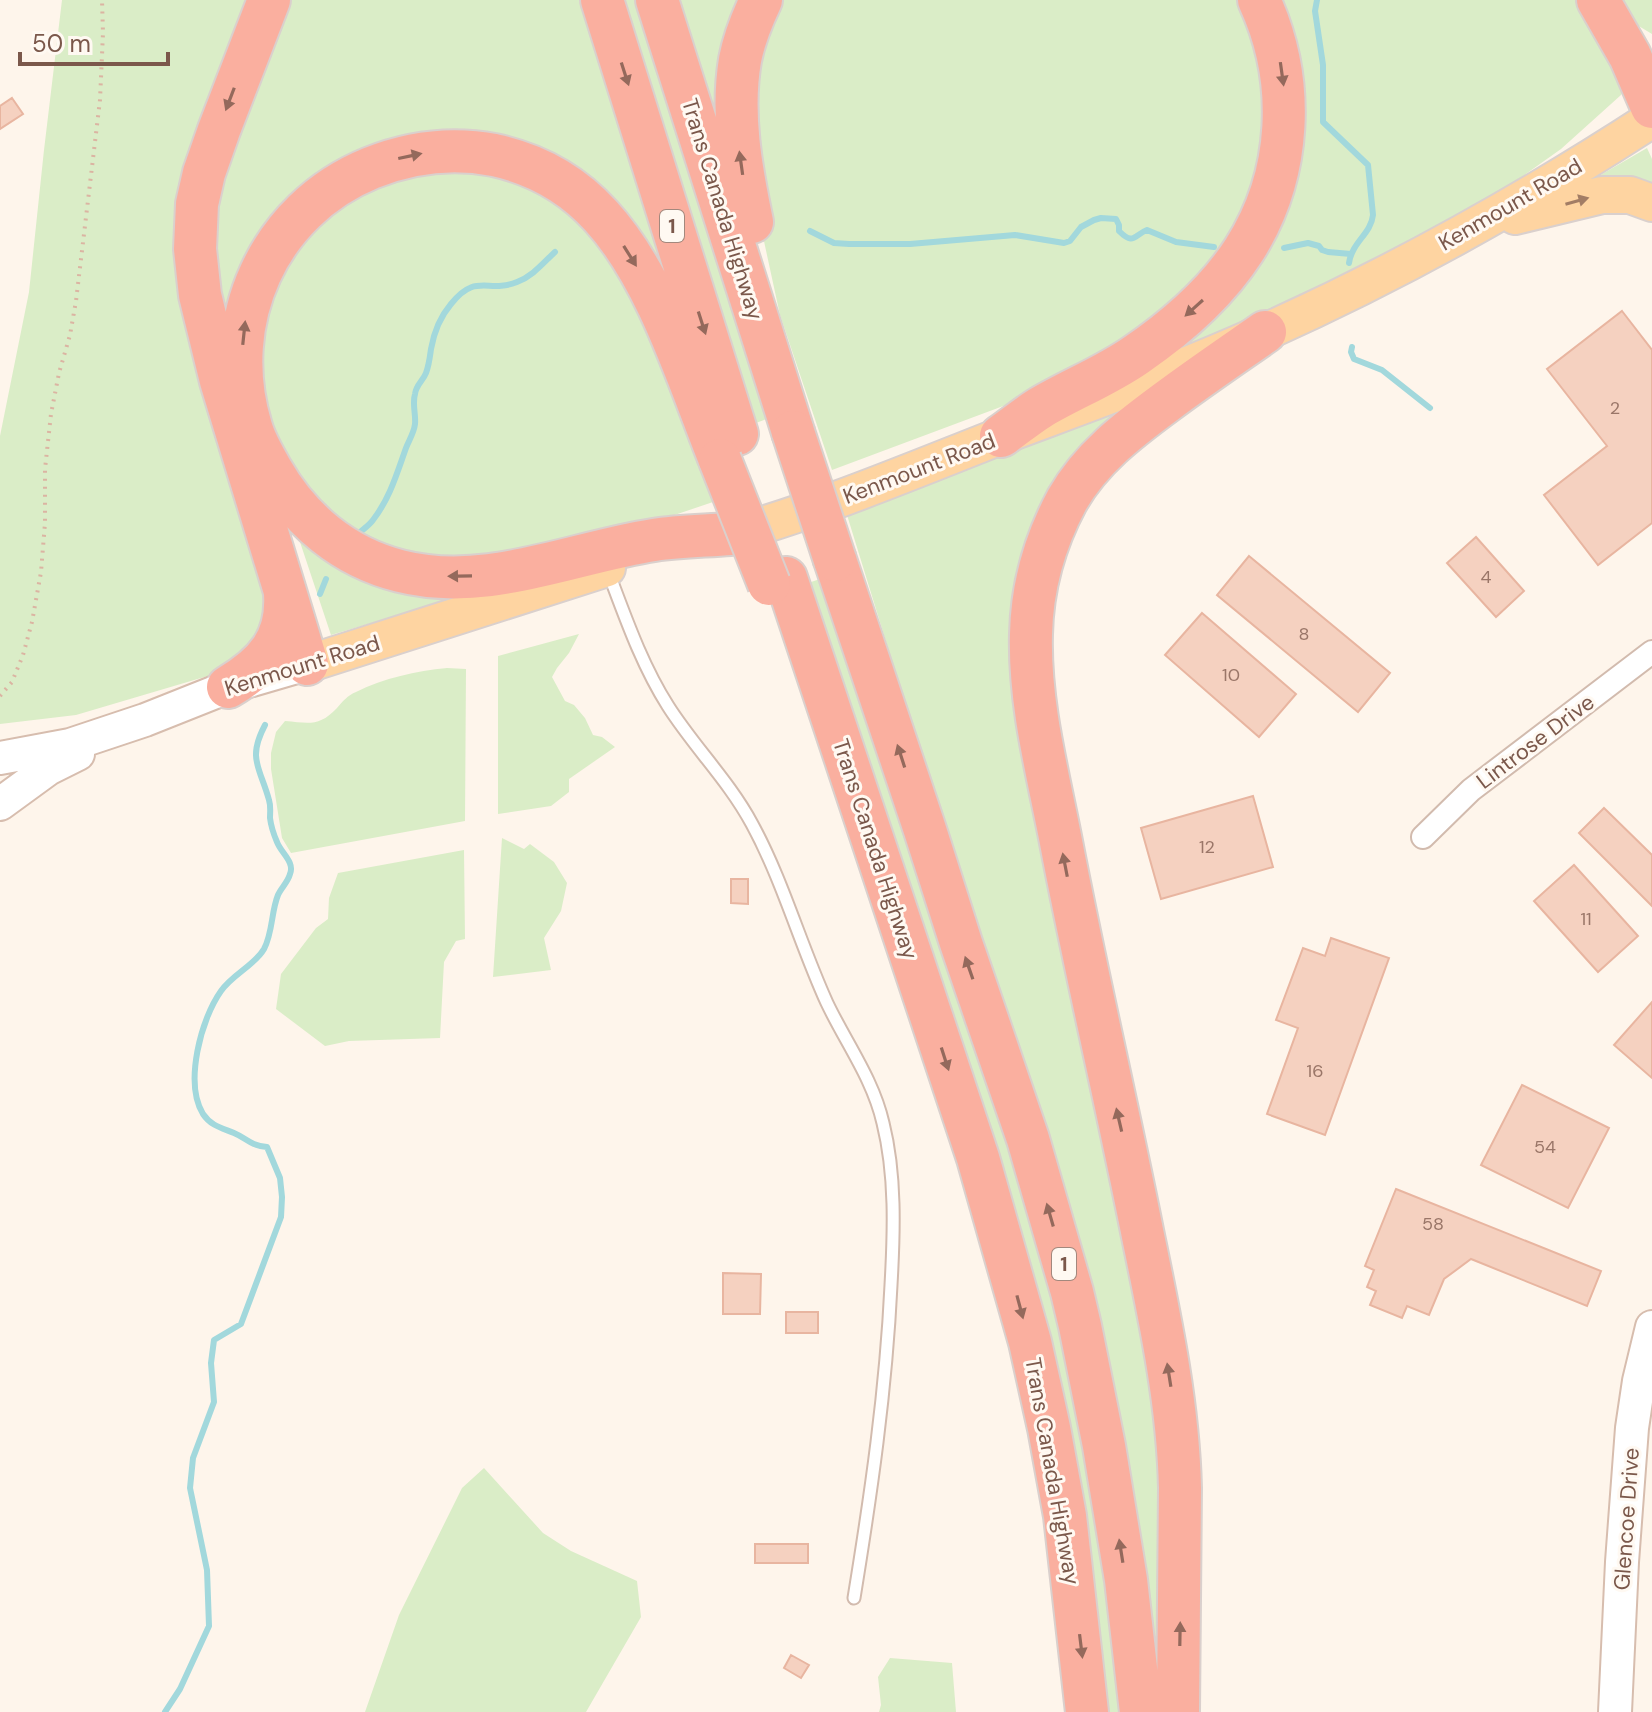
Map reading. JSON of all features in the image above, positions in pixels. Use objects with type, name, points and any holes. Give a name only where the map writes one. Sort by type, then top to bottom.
[{"type":"highway","points":[[269,0],[204,173],[196,212],[195,249],[200,295],[221,381],[285,589],[315,661]]},
{"type":"highway","name":"Trans Canada Highway","points":[[602,0],[731,456],[876,852],[978,1158],[1030,1342],[1049,1428],[1065,1516],[1087,1712]]},
{"type":"highway","name":"Trans Canada Highway","points":[[657,0],[793,432],[1028,1139],[1075,1304],[1104,1446],[1126,1580],[1141,1712]]},
{"type":"highway","points":[[761,0],[740,59],[737,92],[740,161],[793,432]]},
{"type":"highway","points":[[1001,436],[1040,408],[1138,354],[1199,305],[1244,250],[1270,196],[1280,160],[1285,101],[1282,70],[1259,0]]},
{"type":"highway","points":[[1599,3],[1638,37],[1652,45]]},
{"type":"highway","points":[[1599,3],[1630,56],[1652,107]]},
{"type":"highway","points":[[315,661],[243,388],[245,321],[254,287],[285,232],[320,197],[358,173],[414,155],[469,151],[508,158],[537,168],[578,194],[608,224],[630,254],[731,456]]},
{"type":"highway","points":[[1178,1712],[1180,1460],[1173,1398],[1149,1264],[1100,1038],[1042,741],[1031,670],[1031,620],[1038,574],[1052,530],[1069,497],[1094,463],[1128,430],[1265,332]]},
{"type":"highway","points":[[252,431],[277,479],[310,522],[362,558],[404,572],[452,577],[503,574],[655,540],[730,534]]},
{"type":"highway","points":[[228,687],[256,668],[272,649],[284,624],[285,589]]},
{"type":"main road","name":"Kenmount Road","points":[[0,758],[70,745],[228,687],[847,496],[1140,384],[1331,301],[1474,226],[1652,119]]},
{"type":"main road","points":[[1474,226],[1602,195],[1630,195],[1652,203]]},
{"type":"main road","name":"Kenmount Road","points":[[0,804],[48,769],[145,720]]},
{"type":"main road","name":"Glencoe Drive","points":[[1615,1712],[1632,1428],[1644,1399],[1652,1327]]},
{"type":"street","name":"Lintrose Drive","points":[[1423,837],[1471,790],[1652,652]]},
{"type":"lane","points":[[607,568],[633,637],[659,692],[733,793],[772,862],[815,976],[874,1092],[883,1123],[892,1185],[889,1331],[873,1482],[854,1598]]},
{"type":"path","points":[[0,696],[9,686],[19,665],[41,572],[45,469],[51,414],[76,301],[100,100],[102,0]]},
{"type":"green space","points":[[62,0],[255,0],[191,168],[271,621],[228,670],[76,715],[0,724],[0,436],[29,292]]},
{"type":"green space","points":[[280,0],[579,0],[697,359],[569,172],[340,171],[229,368],[206,225]]},
{"type":"green space","points":[[619,0],[639,0],[769,418],[753,424]]},
{"type":"green space","points":[[678,0],[750,0],[729,161]]},
{"type":"green space","points":[[771,0],[1248,0],[1274,101],[1250,222],[1170,319],[1030,396],[832,470],[780,315],[747,163],[752,51]]},
{"type":"green space","points":[[1271,0],[1586,0],[1626,83],[1621,95],[1561,149],[1472,207],[1297,299],[1132,370],[1257,251]]},
{"type":"green space","points":[[1610,0],[1652,0],[1652,34],[1632,22]]},
{"type":"green space","points":[[1647,148],[1652,159],[1652,195],[1566,195]]},
{"type":"green space","points":[[418,166],[535,180],[618,260],[716,501],[636,528],[453,565],[348,537],[269,440],[256,324],[313,216]]},
{"type":"green space","points":[[1160,394],[1031,567],[1164,1380],[1171,1698],[1152,1712],[973,924],[847,515]]},
{"type":"green space","points":[[294,524],[496,586],[331,635]]},
{"type":"green space","points":[[823,578],[1019,1163],[1081,1402],[1124,1712],[1104,1712],[1098,1649],[805,584]]},
{"type":"green space","points":[[579,634],[552,677],[565,701],[574,705],[585,718],[593,735],[602,737],[615,747],[569,779],[569,792],[551,806],[498,814],[498,656]]},
{"type":"green space","points":[[447,668],[466,669],[465,821],[291,853],[282,838],[271,769],[276,732],[285,721],[319,721],[350,695],[367,687],[400,676]]},
{"type":"green space","points":[[502,838],[524,849],[530,844],[554,862],[567,883],[561,911],[544,938],[551,970],[493,977]]},
{"type":"green space","points":[[464,850],[465,939],[456,941],[444,962],[440,1038],[349,1041],[325,1046],[276,1009],[281,974],[316,928],[328,919],[329,898],[338,873]]},
{"type":"green space","points":[[484,1468],[543,1533],[571,1551],[637,1581],[641,1617],[586,1712],[365,1712],[399,1615],[462,1488]]},
{"type":"green space","points":[[890,1658],[952,1663],[956,1712],[879,1712],[878,1677]]},
{"type":"building","points":[[12,98],[23,114],[0,129],[0,106]]},
{"type":"building","points":[[1622,311],[1652,350],[1652,523],[1598,565],[1544,495],[1607,446],[1547,369]]},
{"type":"building","points":[[1476,537],[1524,591],[1496,617],[1447,563]]},
{"type":"building","points":[[1249,556],[1390,673],[1358,712],[1217,595]]},
{"type":"building","points":[[1202,613],[1296,694],[1259,737],[1165,655]]},
{"type":"building","points":[[1253,796],[1273,867],[1161,899],[1141,828]]},
{"type":"building","points":[[1604,808],[1652,855],[1652,906],[1579,833]]},
{"type":"building","points":[[1574,865],[1638,936],[1598,972],[1534,901]]},
{"type":"building","points":[[731,879],[748,879],[748,904],[731,903]]},
{"type":"building","points":[[1331,938],[1389,958],[1325,1135],[1267,1114],[1298,1028],[1276,1020],[1303,948],[1325,956]]},
{"type":"building","points":[[1652,1002],[1652,1078],[1614,1045]]},
{"type":"building","points":[[1522,1085],[1609,1128],[1568,1208],[1481,1165]]},
{"type":"building","points":[[1396,1189],[1601,1271],[1587,1306],[1471,1259],[1444,1279],[1429,1315],[1407,1306],[1402,1318],[1370,1305],[1376,1291],[1367,1287],[1374,1270],[1365,1266]]},
{"type":"building","points":[[723,1273],[761,1274],[760,1314],[723,1314]]},
{"type":"building","points":[[786,1312],[818,1312],[818,1333],[786,1333]]},
{"type":"building","points":[[755,1544],[808,1544],[808,1563],[755,1563]]},
{"type":"building","points":[[791,1655],[809,1665],[801,1678],[784,1668]]},
{"type":"waterway","points":[[1317,0],[1315,11],[1323,65],[1323,122],[1368,165],[1372,222],[1354,249],[1349,263]]},
{"type":"waterway","points":[[810,231],[834,243],[849,244],[910,244],[1015,235],[1064,243],[1070,241],[1081,227],[1101,218],[1116,219],[1119,231],[1131,239],[1147,230],[1176,242],[1214,247]]},
{"type":"waterway","points":[[1284,248],[1308,243],[1328,252],[1351,254]]},
{"type":"waterway","points":[[355,537],[373,520],[392,485],[414,427],[416,391],[426,373],[432,343],[447,309],[460,294],[475,286],[507,285],[523,279],[555,252]]},
{"type":"waterway","points":[[1352,347],[1354,359],[1382,370],[1430,408]]},
{"type":"waterway","points":[[320,594],[326,579]]},
{"type":"waterway","points":[[165,1712],[180,1689],[209,1626],[207,1570],[190,1488],[193,1458],[214,1402],[211,1363],[214,1340],[241,1324],[281,1217],[280,1178],[267,1147],[252,1143],[210,1121],[197,1101],[195,1086],[197,1051],[207,1018],[221,991],[264,949],[279,892],[291,870],[274,833],[270,802],[257,763],[257,746],[265,725]]}]
